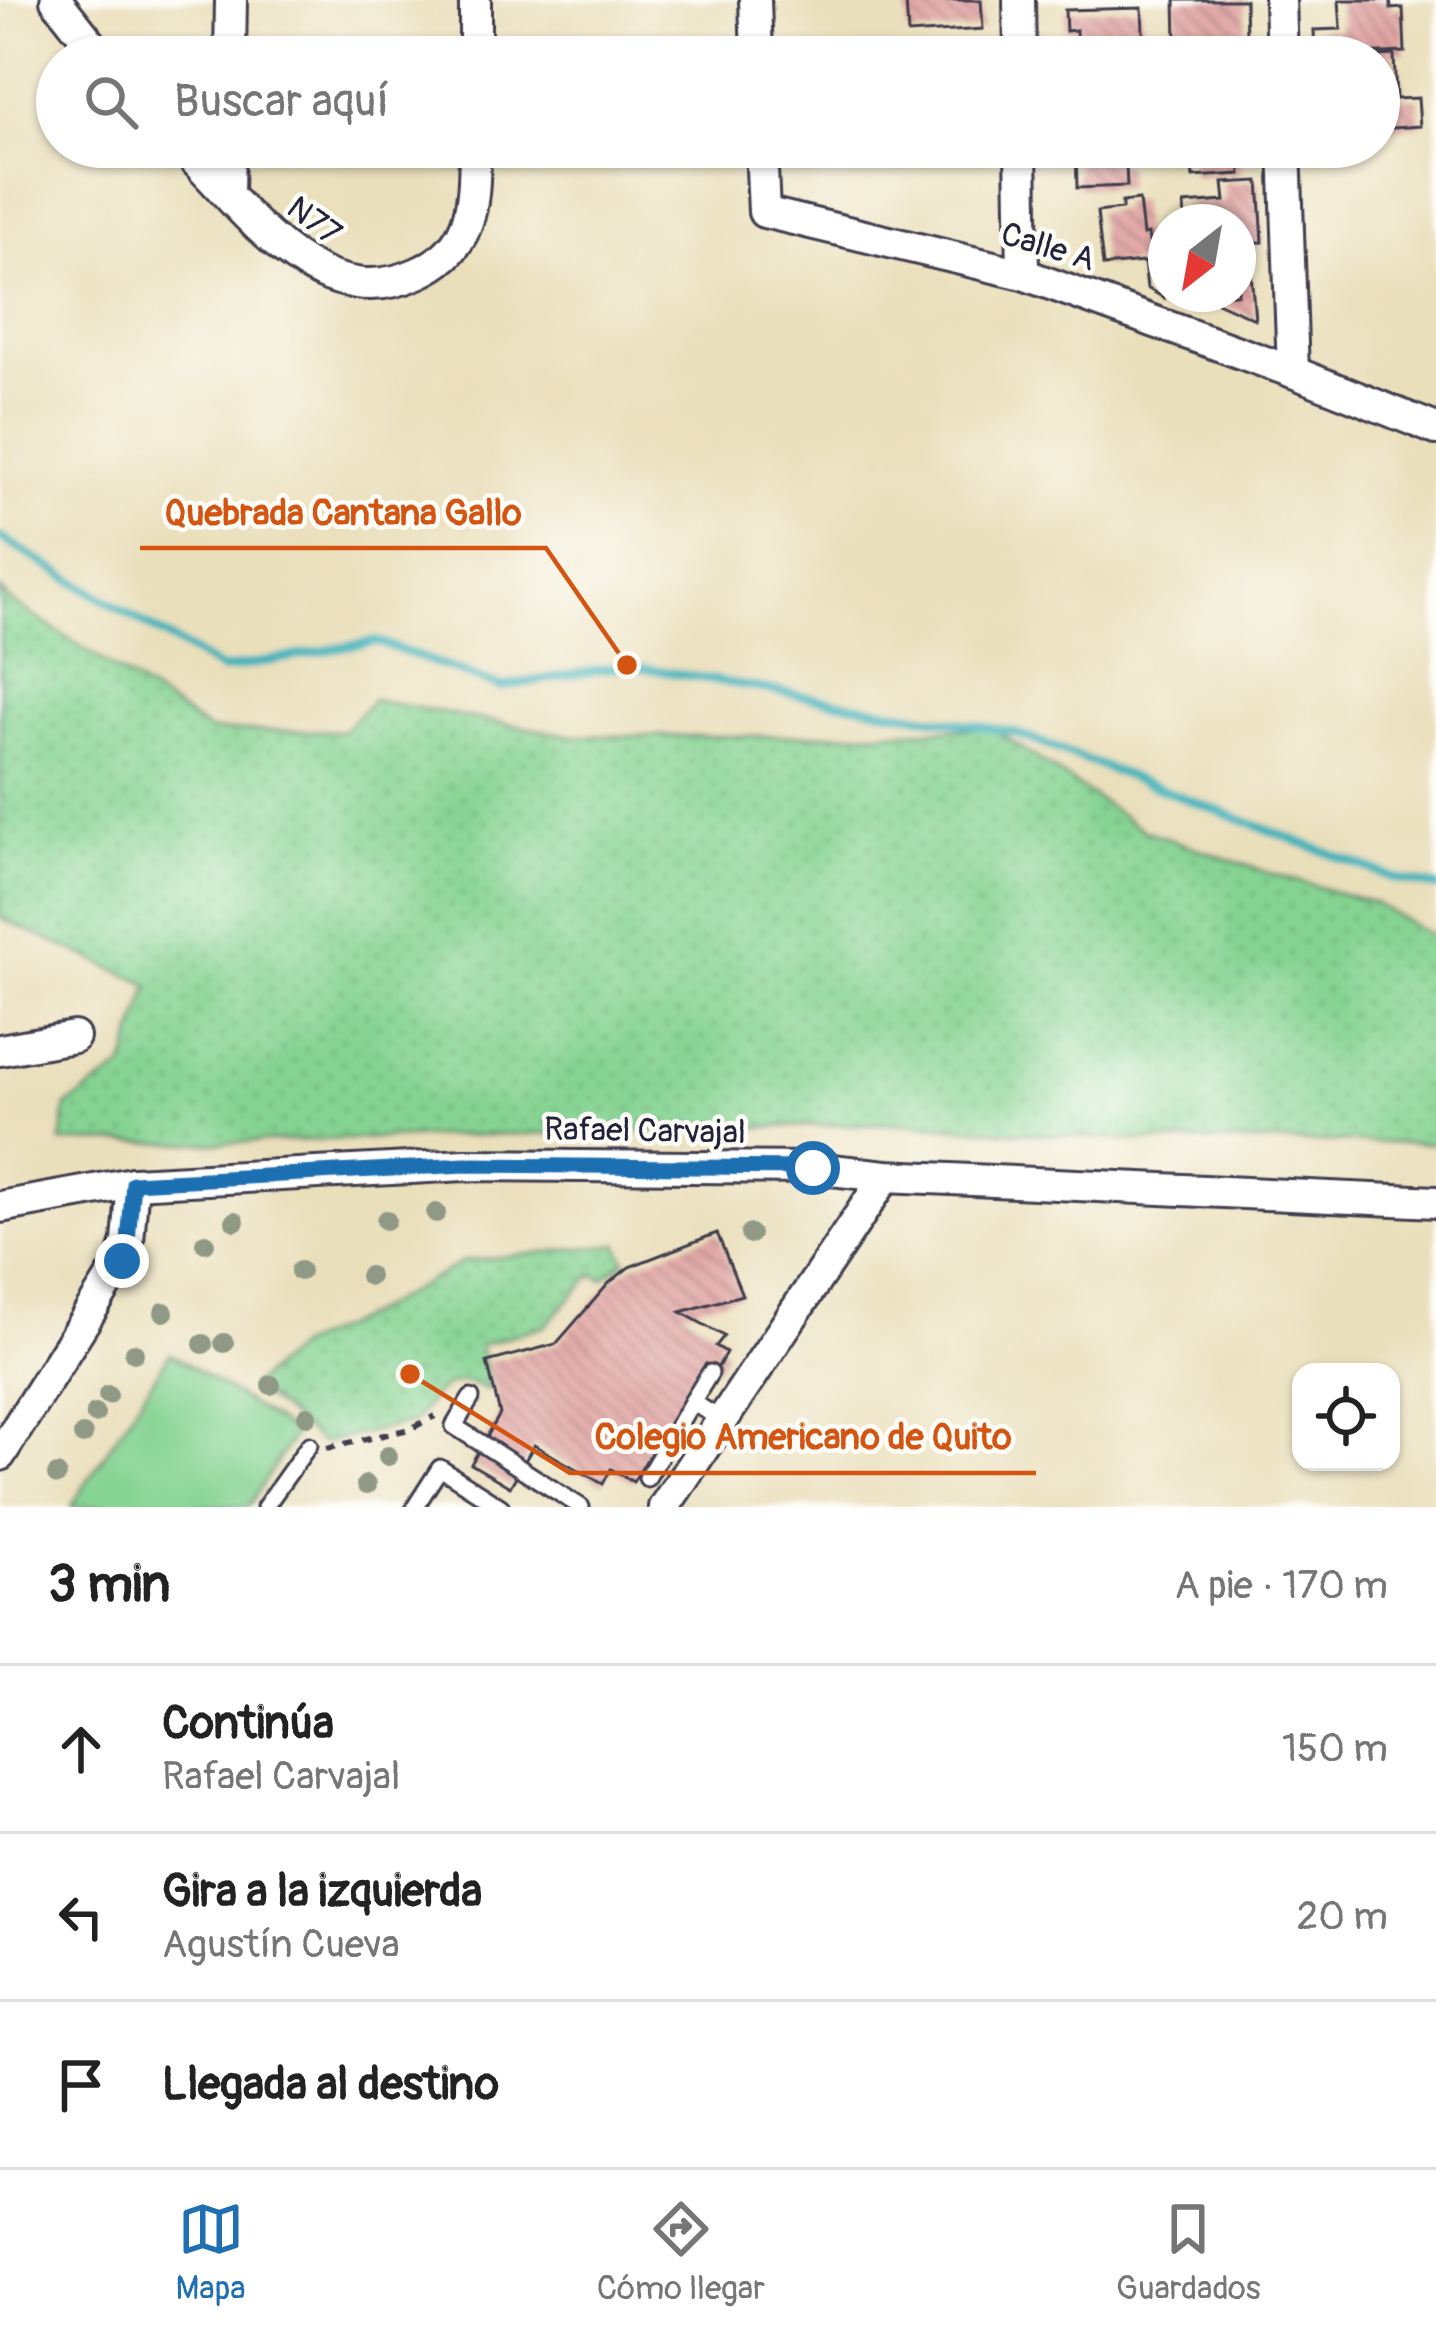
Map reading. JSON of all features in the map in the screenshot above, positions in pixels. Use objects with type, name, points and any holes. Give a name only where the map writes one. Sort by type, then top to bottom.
[{"type":"street","points":[[56,0],[84,36]]},
{"type":"street","points":[[230,0],[230,36]]},
{"type":"street","points":[[475,0],[475,36]]},
{"type":"street","points":[[754,0],[756,36]]},
{"type":"street","points":[[1019,0],[1020,36]]},
{"type":"street","points":[[1280,0],[1281,36]]},
{"type":"street","name":"N77","points":[[203,168],[280,248],[325,276],[368,286],[404,280],[436,265],[460,240],[475,203],[475,168]]},
{"type":"street","points":[[228,193],[229,168]]},
{"type":"street","name":"Calle A","points":[[762,168],[764,212],[1023,274],[1293,371],[1436,429]]},
{"type":"street","points":[[1021,168],[1023,274]]},
{"type":"street","points":[[1286,168],[1293,371]]},
{"type":"street","points":[[0,1050],[74,1037]]},
{"type":"street","name":"Rafael Carvajal","points":[[0,1208],[133,1183],[465,1165],[813,1168],[886,1176],[1436,1202]]},
{"type":"street","points":[[664,1507],[886,1176]]},
{"type":"street","points":[[0,1455],[122,1261],[133,1183]]},
{"type":"lane","points":[[647,1478],[710,1372]]},
{"type":"lane","points":[[471,1398],[454,1426],[581,1507]]},
{"type":"lane","points":[[692,1402],[722,1420]]},
{"type":"lane","points":[[265,1507],[309,1445]]},
{"type":"lane","points":[[415,1507],[440,1468],[502,1507]]},
{"type":"path","points":[[298,1461],[332,1446],[410,1429],[435,1416],[454,1426]]},
{"type":"green space","points":[[0,589],[8,599],[210,731],[343,731],[373,700],[573,736],[770,736],[992,728],[1143,830],[1374,903],[1436,938],[1436,1143],[1136,1141],[903,1123],[215,1143],[61,1142],[66,1106],[124,1067],[149,985],[0,918]]},
{"type":"green space","points":[[618,1244],[625,1261],[603,1279],[593,1274],[546,1325],[480,1345],[489,1389],[452,1383],[433,1397],[414,1422],[322,1443],[251,1386],[298,1346],[362,1318],[465,1261]]},
{"type":"green space","points":[[170,1353],[295,1433],[248,1507],[71,1507]]},
{"type":"building","points":[[906,0],[981,0],[983,29],[908,34]]},
{"type":"building","points":[[1175,0],[1245,0],[1246,36],[1176,36]]},
{"type":"building","points":[[1339,0],[1390,0],[1391,9],[1403,8],[1405,52],[1400,52],[1400,36],[1314,36],[1314,30],[1341,29]]},
{"type":"building","points":[[1142,8],[1143,36],[1076,36],[1076,30],[1066,31],[1065,10]]},
{"type":"building","points":[[1418,98],[1420,126],[1400,127],[1400,99]]},
{"type":"building","points":[[1077,168],[1126,168],[1127,186],[1077,188]]},
{"type":"building","points":[[1192,168],[1241,168],[1241,174],[1193,177]]},
{"type":"building","points":[[1259,181],[1263,242],[1256,242],[1256,204],[1184,204],[1225,201],[1223,183]]},
{"type":"building","points":[[1139,200],[1143,235],[1148,234],[1148,289],[1144,262],[1103,266],[1097,212],[1122,209],[1122,202]]},
{"type":"building","points":[[717,1233],[742,1295],[681,1312],[724,1336],[716,1346],[726,1352],[717,1369],[706,1364],[633,1482],[611,1469],[603,1484],[534,1445],[510,1487],[471,1464],[500,1414],[487,1362],[556,1344],[629,1267]]},
{"type":"waterway","points":[[0,537],[222,670],[376,641],[501,687],[627,665],[1013,732],[1396,879],[1436,887]]},
{"type":"place","name":"Quebrada Cantana Gallo","points":[[627,665]]},
{"type":"place","name":"Colegio Americano de Quito","points":[[410,1374]]},
{"type":"route","points":[[122,1261],[133,1183],[465,1165],[813,1168]]}]
